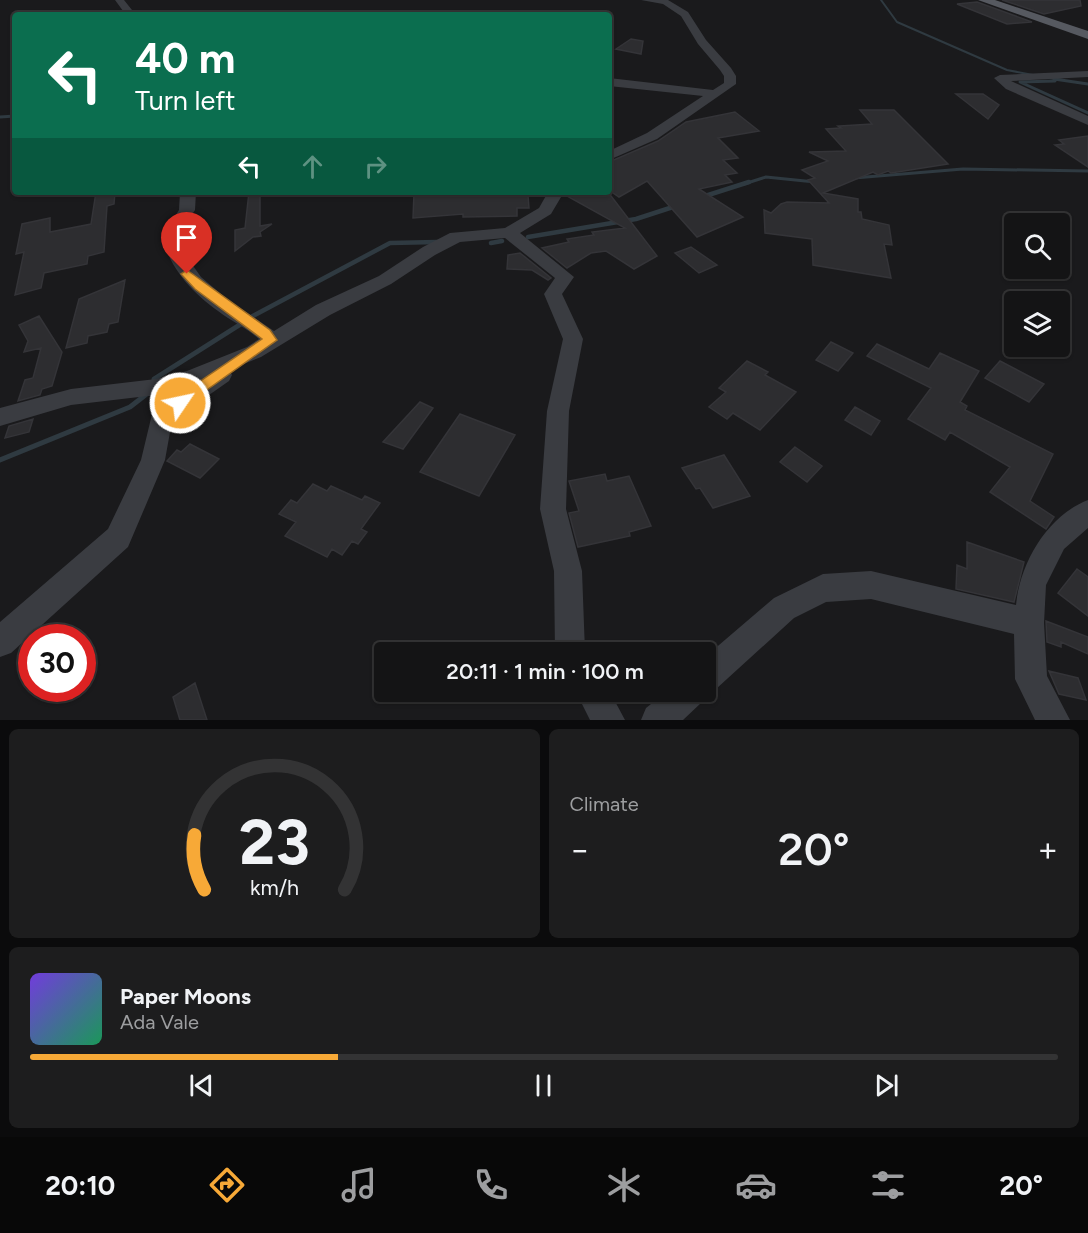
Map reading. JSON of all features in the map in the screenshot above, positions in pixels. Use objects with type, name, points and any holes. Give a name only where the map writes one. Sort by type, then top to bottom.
[{"type":"main road","points":[[984,0],[1084,32]]},
{"type":"street","points":[[119,0],[129,12]]},
{"type":"street","points":[[612,155],[652,136],[730,84],[730,76],[725,68],[702,42],[686,14],[665,2],[645,0]]},
{"type":"street","points":[[1051,75],[1085,74]]},
{"type":"street","points":[[1085,74],[1000,78],[1001,81],[1088,121]]},
{"type":"street","points":[[612,82],[714,94]]},
{"type":"street","points":[[188,195],[187,210],[170,237],[172,249],[187,274],[200,287],[265,333],[262,346]]},
{"type":"street","points":[[0,642],[118,538],[153,460],[161,416],[262,346],[323,310],[385,280],[429,251],[456,237],[509,233],[540,215],[554,195]]},
{"type":"street","points":[[509,233],[566,277],[553,294],[573,339],[558,411],[553,509],[568,571],[570,642]]},
{"type":"street","points":[[0,417],[71,397],[156,387],[192,377],[262,346]]},
{"type":"street","points":[[1053,720],[1031,679],[1029,623],[1032,584],[1054,540],[1088,512]]},
{"type":"street","points":[[716,668],[784,608],[823,588],[871,585],[1029,623]]},
{"type":"street","points":[[598,702],[608,720]]},
{"type":"street","points":[[658,720],[679,702]]},
{"type":"building","points":[[1002,0],[1080,0],[1081,6],[1044,14]]},
{"type":"building","points":[[977,2],[1032,22],[1007,24],[957,4]]},
{"type":"building","points":[[631,39],[643,41],[641,54],[616,49]]},
{"type":"building","points":[[956,94],[983,94],[999,105],[988,119]]},
{"type":"building","points":[[860,110],[894,110],[948,164],[891,173],[888,171],[878,175],[873,172],[823,193],[858,199],[858,212],[861,212],[862,219],[889,225],[892,245],[884,244],[891,278],[813,265],[812,239],[765,233],[764,210],[771,213],[787,202],[829,203],[808,180],[815,178],[802,170],[828,161],[809,152],[846,151],[826,129],[872,124]]},
{"type":"building","points":[[735,112],[759,131],[718,138],[738,158],[723,160],[737,173],[725,175],[732,182],[699,189],[743,217],[697,237],[647,181],[619,197],[612,192],[612,161],[658,141],[686,122]]},
{"type":"building","points":[[1088,136],[1088,167],[1055,145],[1064,144],[1059,140]]},
{"type":"building","points":[[96,195],[115,195],[114,204],[107,206],[104,252],[88,256],[87,264],[44,273],[41,288],[15,295],[24,252],[16,254],[22,224],[50,218],[50,232],[91,224]]},
{"type":"building","points":[[249,195],[260,195],[260,226],[272,224],[260,232],[261,236],[253,237],[235,251],[235,230],[245,228]]},
{"type":"building","points":[[414,195],[528,195],[529,208],[517,208],[517,216],[463,217],[463,214],[413,218]]},
{"type":"building","points":[[565,195],[610,195],[657,256],[634,269],[606,251],[591,253],[567,268],[542,248],[569,242],[567,239],[594,235],[592,232],[625,228]]},
{"type":"building","points":[[691,247],[717,265],[699,273],[675,253]]},
{"type":"building","points":[[520,253],[551,278],[548,280],[532,270],[507,269],[508,255]]},
{"type":"building","points":[[125,280],[118,322],[109,324],[107,332],[88,336],[87,343],[66,348],[79,299]]},
{"type":"building","points":[[39,316],[62,352],[52,386],[42,389],[40,395],[18,401],[25,380],[33,378],[41,348],[24,352],[28,341],[19,325]]},
{"type":"building","points":[[831,342],[853,353],[838,371],[816,360]]},
{"type":"building","points":[[877,344],[929,369],[940,353],[979,371],[960,402],[967,406],[965,410],[1053,454],[1030,501],[1054,517],[1046,529],[990,492],[1010,467],[950,432],[945,440],[908,419],[931,388],[867,356]]},
{"type":"building","points":[[747,361],[768,372],[765,375],[796,392],[760,430],[733,413],[727,419],[709,407],[726,392],[719,388]]},
{"type":"building","points":[[1000,361],[1044,384],[1029,402],[985,378]]},
{"type":"building","points":[[420,402],[433,408],[403,449],[383,442]]},
{"type":"building","points":[[855,407],[880,421],[871,435],[845,420]]},
{"type":"building","points":[[460,414],[515,435],[479,496],[420,472]]},
{"type":"building","points":[[33,419],[29,432],[5,438],[9,426]]},
{"type":"building","points":[[190,444],[219,459],[200,478],[167,461],[177,450],[181,452]]},
{"type":"building","points":[[795,447],[822,466],[807,482],[780,462]]},
{"type":"building","points":[[724,455],[750,496],[713,508],[700,488],[696,489],[682,468]]},
{"type":"building","points":[[605,474],[607,481],[629,476],[651,526],[629,532],[630,536],[578,547],[569,513],[579,511],[569,481]]},
{"type":"building","points":[[313,484],[327,491],[331,486],[362,500],[365,496],[380,503],[361,529],[367,532],[358,544],[352,541],[342,555],[332,549],[327,557],[285,536],[296,522],[279,514],[291,500],[297,503]]},
{"type":"building","points":[[967,542],[1024,562],[1014,602],[956,589],[957,565],[967,569]]},
{"type":"building","points":[[1077,569],[1088,577],[1088,616],[1058,593]]},
{"type":"building","points":[[1046,621],[1088,637],[1088,654],[1061,642],[1061,647],[1047,642]]},
{"type":"building","points":[[1049,671],[1078,678],[1086,700],[1059,694]]},
{"type":"building","points":[[195,683],[207,720],[180,720],[173,697]]},
{"type":"waterway","points":[[881,0],[897,22],[1007,70],[1033,75]]},
{"type":"waterway","points":[[1048,78],[1064,80]]},
{"type":"waterway","points":[[1054,79],[1088,84]]},
{"type":"waterway","points":[[1055,81],[1020,82],[1088,113]]},
{"type":"waterway","points":[[0,117],[12,116]]},
{"type":"waterway","points":[[854,178],[963,169],[1088,171]]},
{"type":"waterway","points":[[744,184],[766,177],[815,182]]},
{"type":"waterway","points":[[702,197],[749,182]]},
{"type":"waterway","points":[[528,237],[636,219],[676,206]]},
{"type":"waterway","points":[[491,243],[502,241]]},
{"type":"waterway","points":[[249,318],[390,243],[437,242]]},
{"type":"waterway","points":[[155,385],[154,379],[252,317]]},
{"type":"waterway","points":[[0,460],[130,407],[148,393]]},
{"type":"route","points":[[180,403],[270,340],[265,333],[200,287],[187,274]]}]
